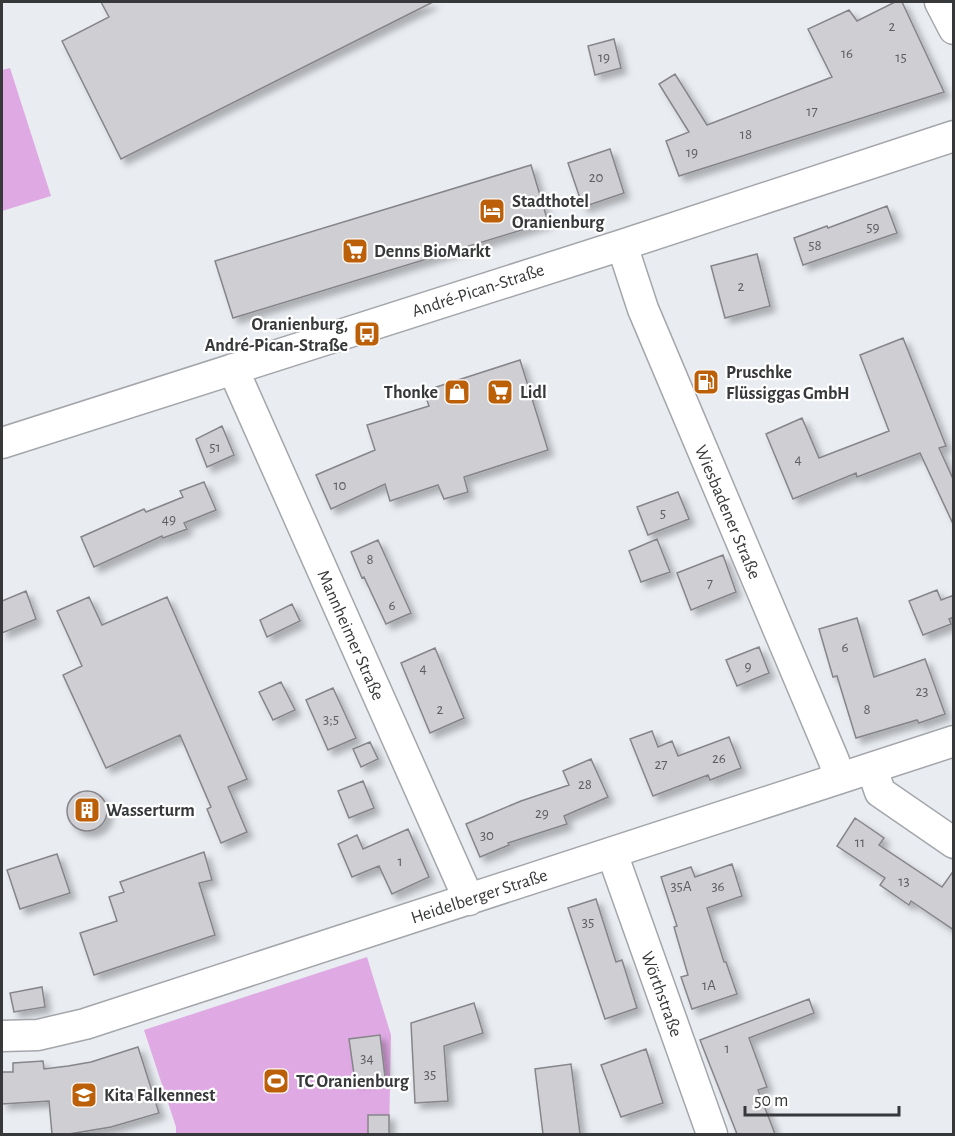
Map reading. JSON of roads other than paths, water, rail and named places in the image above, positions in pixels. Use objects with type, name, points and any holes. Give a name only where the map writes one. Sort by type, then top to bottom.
[{"type":"street","points":[[940,2],[954,29]]},
{"type":"street","name":"André-Pican-Straße","points":[[2,443],[954,136]]},
{"type":"street","name":"Wiesbadener Straße","points":[[622,244],[643,309],[834,761],[839,778]]},
{"type":"street","name":"Mannheimer Straße","points":[[234,369],[469,900]]},
{"type":"street","name":"Heidelberger Straße","points":[[2,1036],[38,1035],[85,1024],[954,741]]},
{"type":"street","points":[[872,768],[880,792],[954,843]]},
{"type":"street","name":"Wörthstraße","points":[[612,853],[712,1134]]},
{"type":"place","name":"Stadthotel Oranienburg","points":[[492,211]]},
{"type":"place","name":"Denns BioMarkt","points":[[355,251]]},
{"type":"place","name":"Oranienburg, André-Pican-Straße","points":[[367,334]]},
{"type":"place","name":"Pruschke Flüssiggas GmbH","points":[[706,382]]},
{"type":"place","name":"Thonke","points":[[457,392]]},
{"type":"place","name":"Lidl","points":[[500,392]]},
{"type":"place","name":"Wasserturm","points":[[87,810]]},
{"type":"place","name":"TC Oranienburg","points":[[276,1081]]},
{"type":"place","name":"Kita Falkennest","points":[[84,1095]]}]
